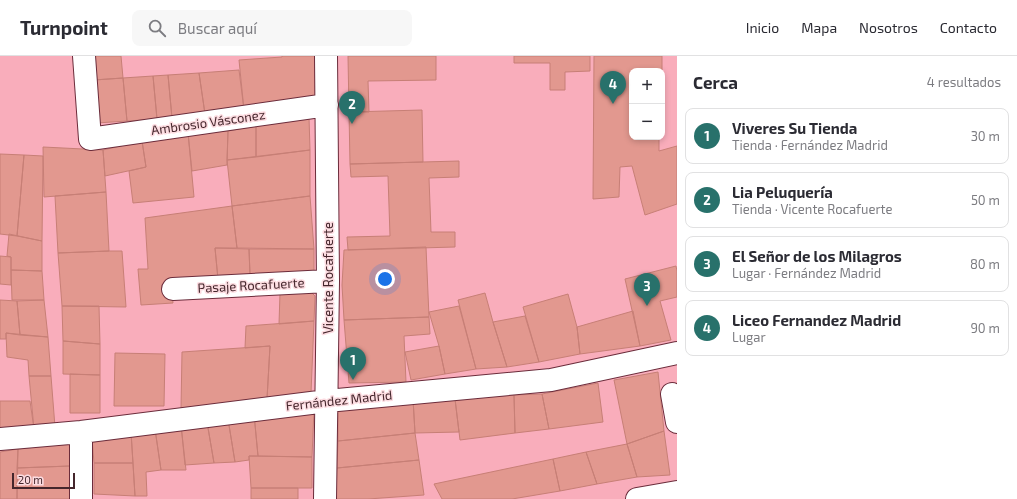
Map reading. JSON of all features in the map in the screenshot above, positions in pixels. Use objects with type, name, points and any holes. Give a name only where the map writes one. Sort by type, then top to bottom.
[{"type":"street","name":"Ambrosio Vásconez","points":[[84,56],[90,139],[327,105]]},
{"type":"street","name":"Vicente Rocafuerte","points":[[325,499],[328,281],[326,56]]},
{"type":"street","name":"Pasaje Rocafuerte","points":[[173,289],[328,281]]},
{"type":"street","name":"Fernández Madrid","points":[[0,439],[81,432],[327,401],[551,380],[677,353]]},
{"type":"street","points":[[672,394],[677,422]]},
{"type":"street","points":[[81,432],[81,499]]},
{"type":"street","points":[[637,499],[677,492]]},
{"type":"building","points":[[91,56],[121,56],[123,78],[94,80]]},
{"type":"building","points":[[282,56],[319,56],[319,102],[244,110],[239,60]]},
{"type":"building","points":[[348,56],[436,56],[436,80],[368,81],[369,112],[349,112]]},
{"type":"building","points":[[514,56],[590,56],[590,71],[565,72],[565,90],[550,90],[550,63],[514,63]]},
{"type":"building","points":[[594,56],[662,56],[662,68],[629,68],[629,140],[659,140],[659,151],[677,146],[677,204],[645,215],[632,166],[620,167],[619,197],[593,199]]},
{"type":"building","points":[[239,70],[244,110],[205,114],[199,73]]},
{"type":"building","points":[[199,73],[205,114],[172,118],[168,75]]},
{"type":"building","points":[[168,75],[172,118],[157,119],[153,76]]},
{"type":"building","points":[[153,76],[157,119],[127,121],[123,78]]},
{"type":"building","points":[[123,78],[127,121],[97,123],[94,80]]},
{"type":"building","points":[[422,110],[423,162],[350,164],[349,112]]},
{"type":"building","points":[[309,117],[310,150],[256,157],[256,126]]},
{"type":"building","points":[[256,126],[256,157],[227,160],[228,131]]},
{"type":"building","points":[[228,131],[227,165],[192,171],[188,133]]},
{"type":"building","points":[[188,133],[194,197],[133,203],[129,171],[146,167],[142,141]]},
{"type":"building","points":[[142,141],[146,167],[105,176],[103,150]]},
{"type":"building","points":[[43,147],[103,150],[106,192],[44,197]]},
{"type":"building","points":[[310,150],[310,196],[232,206],[227,160]]},
{"type":"building","points":[[0,154],[24,155],[17,236],[0,234]]},
{"type":"building","points":[[24,155],[43,156],[42,241],[17,236]]},
{"type":"building","points":[[459,161],[459,177],[429,178],[431,232],[455,232],[455,247],[348,250],[347,237],[390,236],[388,176],[351,177],[350,164]]},
{"type":"building","points":[[106,192],[109,251],[58,253],[55,196]]},
{"type":"building","points":[[310,196],[314,249],[237,248],[232,206]]},
{"type":"building","points":[[232,206],[237,248],[215,248],[218,279],[171,281],[173,303],[141,305],[138,269],[148,269],[145,218]]},
{"type":"building","points":[[9,234],[42,241],[42,271],[11,270],[11,257],[7,256]]},
{"type":"building","points":[[426,247],[429,317],[344,320],[342,285],[344,250]]},
{"type":"building","points":[[215,248],[249,249],[250,275],[218,279]]},
{"type":"building","points":[[249,249],[314,249],[314,271],[250,275]]},
{"type":"building","points":[[122,251],[126,307],[62,306],[58,253]]},
{"type":"building","points":[[0,256],[11,257],[11,285],[0,284]]},
{"type":"building","points":[[676,266],[677,297],[660,301],[671,340],[640,346],[625,279]]},
{"type":"building","points":[[11,270],[42,271],[44,300],[12,300]]},
{"type":"building","points":[[310,291],[315,296],[314,321],[279,324],[280,293]]},
{"type":"building","points":[[485,293],[507,367],[476,369],[458,300]]},
{"type":"building","points":[[568,294],[577,327],[580,354],[539,362],[523,307]]},
{"type":"building","points":[[0,300],[17,301],[20,335],[6,333],[6,339],[0,339]]},
{"type":"building","points":[[44,300],[48,337],[20,335],[17,301]]},
{"type":"building","points":[[62,306],[99,306],[100,344],[63,341]]},
{"type":"building","points":[[459,306],[476,369],[445,374],[429,312]]},
{"type":"building","points":[[633,311],[640,346],[580,354],[577,327]]},
{"type":"building","points":[[525,316],[539,362],[507,367],[493,322]]},
{"type":"building","points":[[429,317],[430,334],[404,336],[406,382],[349,383],[344,320]]},
{"type":"building","points":[[314,321],[311,393],[267,399],[270,346],[245,348],[246,326]]},
{"type":"building","points":[[6,333],[48,337],[51,376],[29,376],[28,360],[7,357]]},
{"type":"building","points":[[63,341],[100,344],[100,375],[63,374]]},
{"type":"building","points":[[270,346],[267,399],[181,408],[182,352]]},
{"type":"building","points":[[439,346],[445,374],[411,380],[405,352]]},
{"type":"building","points":[[115,353],[165,354],[164,406],[114,406]]},
{"type":"building","points":[[658,372],[664,431],[627,444],[614,380]]},
{"type":"building","points":[[70,374],[100,375],[100,413],[70,413]]},
{"type":"building","points":[[29,376],[51,376],[55,427],[34,429]]},
{"type":"building","points":[[598,383],[603,422],[549,429],[542,394]]},
{"type":"building","points":[[542,394],[549,429],[515,433],[514,395]]},
{"type":"building","points":[[514,395],[515,433],[460,440],[455,399]]},
{"type":"building","points":[[413,399],[415,433],[338,441],[338,408]]},
{"type":"building","points":[[413,399],[455,399],[459,432],[415,433]]},
{"type":"building","points":[[0,401],[30,401],[34,429],[0,431]]},
{"type":"building","points":[[314,409],[312,457],[258,456],[254,414]]},
{"type":"building","points":[[254,414],[258,456],[249,456],[249,460],[235,462],[228,419]]},
{"type":"building","points":[[228,419],[235,462],[214,463],[207,422]]},
{"type":"building","points":[[207,422],[214,463],[185,465],[181,425]]},
{"type":"building","points":[[181,425],[186,470],[161,470],[155,429]]},
{"type":"building","points":[[155,429],[161,470],[146,472],[147,496],[135,496],[131,432]]},
{"type":"building","points":[[664,431],[670,475],[637,477],[627,444]]},
{"type":"building","points":[[131,432],[133,463],[94,463],[92,438]]},
{"type":"building","points":[[415,433],[419,460],[337,468],[338,441]]},
{"type":"building","points":[[71,443],[70,466],[17,468],[18,449]]},
{"type":"building","points":[[627,444],[637,477],[597,484],[586,452]]},
{"type":"building","points":[[18,449],[17,499],[0,499],[0,452]]},
{"type":"building","points":[[586,452],[597,484],[560,491],[553,459]]},
{"type":"building","points":[[249,456],[312,457],[312,488],[251,488]]},
{"type":"building","points":[[553,459],[560,491],[512,499],[442,499],[434,484]]},
{"type":"building","points":[[419,460],[424,495],[368,499],[336,499],[337,468]]},
{"type":"building","points":[[94,463],[133,463],[135,496],[94,494]]},
{"type":"building","points":[[70,466],[70,499],[17,499],[17,468]]},
{"type":"building","points":[[251,488],[298,488],[298,499],[251,499]]},
{"type":"place","name":"Liceo Fernandez Madrid","points":[[613,104]]},
{"type":"place","name":"Lia Peluquería","points":[[352,124]]},
{"type":"place","name":"El Señor de los Milagros","points":[[647,306]]},
{"type":"place","name":"Viveres Su Tienda","points":[[353,380]]}]
